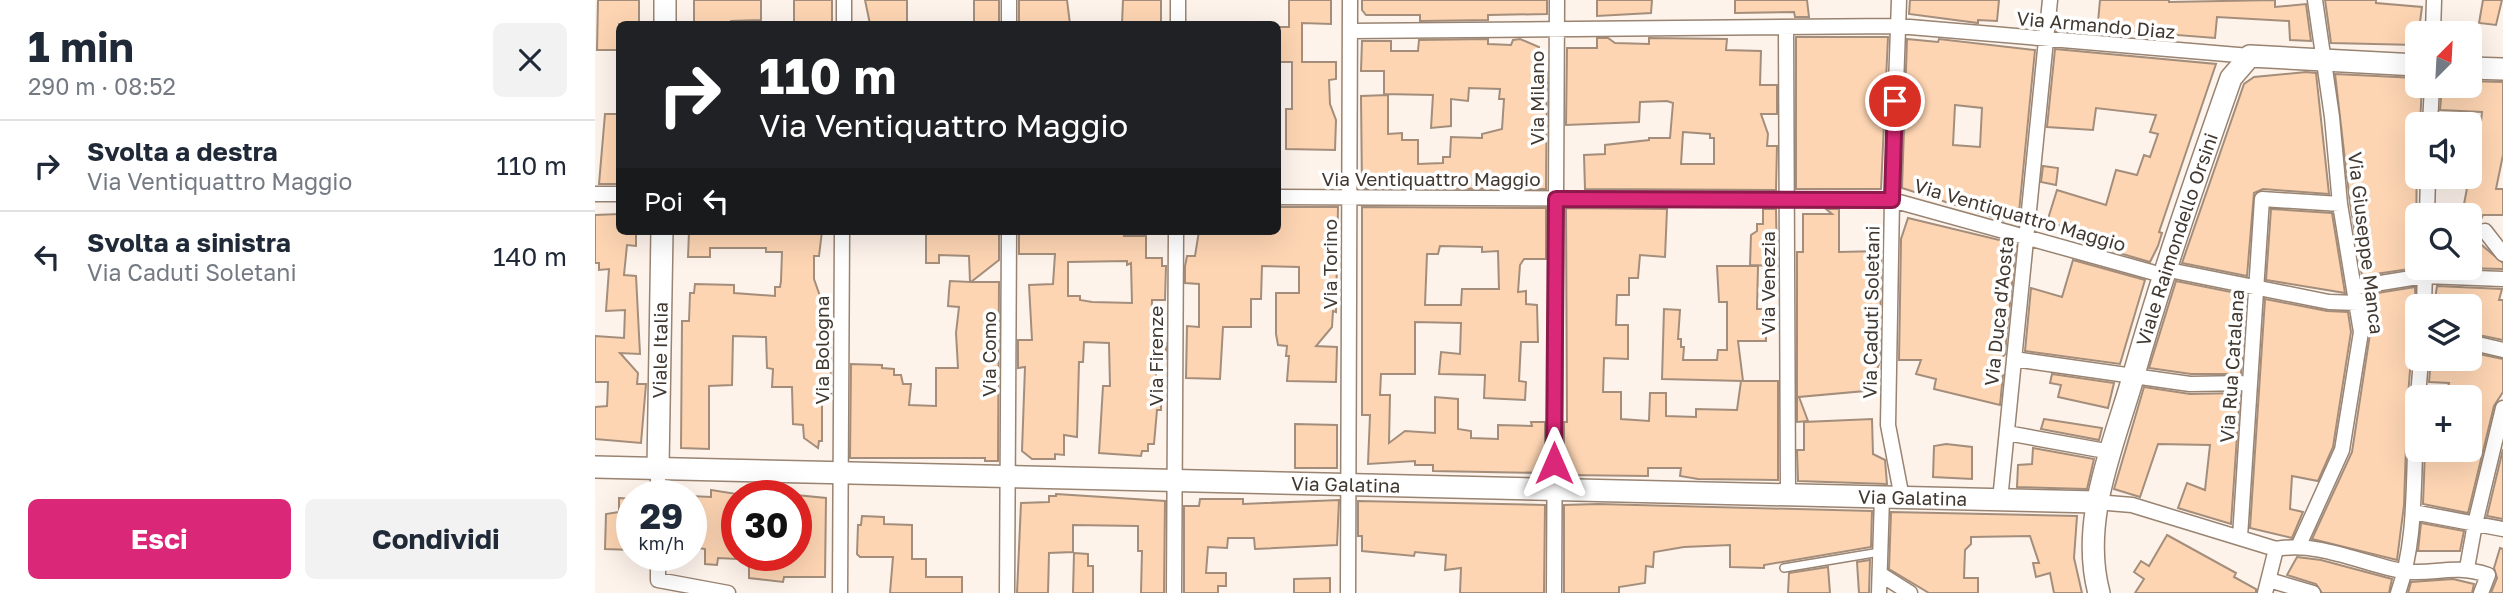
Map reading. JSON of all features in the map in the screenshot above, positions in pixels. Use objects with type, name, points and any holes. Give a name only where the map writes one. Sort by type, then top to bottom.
[{"type":"street","points":[[665,0],[665,21]]},
{"type":"street","points":[[844,0],[844,21]]},
{"type":"street","points":[[1009,0],[1009,21]]},
{"type":"street","points":[[1178,0],[1178,21]]},
{"type":"street","name":"Via Torino","points":[[1348,593],[1350,0]]},
{"type":"street","name":"Via Milano","points":[[1554,593],[1557,0]]},
{"type":"street","name":"Via Caduti Soletani","points":[[1879,593],[1880,552],[1892,498],[1888,425],[1899,0]]},
{"type":"street","name":"Via Duca d'Aosta","points":[[2000,500],[2050,0]]},
{"type":"street","name":"Via Giuseppe Manca","points":[[2299,545],[2343,450],[2361,332],[2356,287],[2340,204],[2315,0]]},
{"type":"street","points":[[2433,21],[2434,0]]},
{"type":"street","name":"Via Armando Diaz","points":[[1350,31],[1899,26],[2250,56]]},
{"type":"street","name":"Via Venezia","points":[[1786,27],[1788,495]]},
{"type":"street","points":[[2250,56],[2405,64]]},
{"type":"street","name":"Viale Raimondello Orsini","points":[[2099,593],[2093,548],[2096,502],[2163,272],[2231,78],[2250,56]]},
{"type":"street","points":[[2482,68],[2503,69]]},
{"type":"street","points":[[595,194],[616,194]]},
{"type":"street","name":"Via Ventiquattro Maggio","points":[[1281,197],[1892,200],[2163,272],[2257,286],[2329,302],[2358,303]]},
{"type":"street","name":"Via Rua Catalana","points":[[2240,537],[2262,199],[2340,204]]},
{"type":"street","points":[[2485,231],[2503,254]]},
{"type":"street","name":"Viale Italia","points":[[658,467],[662,235]]},
{"type":"street","name":"Via Bologna","points":[[839,593],[842,235]]},
{"type":"street","name":"Via Como","points":[[1007,593],[1009,235]]},
{"type":"street","name":"Via Firenze","points":[[1174,593],[1176,235]]},
{"type":"street","points":[[2356,287],[2405,276]]},
{"type":"street","points":[[2482,277],[2503,279]]},
{"type":"street","points":[[2482,345],[2503,349]]},
{"type":"street","points":[[2014,359],[2190,384],[2248,383]]},
{"type":"street","points":[[2467,568],[2503,408]]},
{"type":"street","points":[[2007,433],[2111,452]]},
{"type":"street","points":[[2398,593],[2406,572],[2415,462]]},
{"type":"street","name":"Via Galatina","points":[[595,467],[840,470],[1175,482],[2096,502]]},
{"type":"street","points":[[658,467],[658,480]]},
{"type":"street","points":[[2096,502],[2132,505],[2276,549],[2299,545],[2406,572],[2467,568],[2488,575],[2481,593]]},
{"type":"street","points":[[2413,512],[2503,529]]},
{"type":"street","points":[[2276,549],[2267,586],[2313,593]]},
{"type":"street","points":[[658,571],[658,580],[729,593]]},
{"type":"street","points":[[1879,574],[1910,593]]},
{"type":"lane","points":[[1784,568],[1880,552]]},
{"type":"building","points":[[598,0],[639,0],[639,21],[616,21],[616,50],[597,50]]},
{"type":"building","points":[[694,0],[761,0],[761,20],[694,21]]},
{"type":"building","points":[[794,0],[832,0],[832,21],[794,21]]},
{"type":"building","points":[[865,0],[907,0],[907,21],[869,21]]},
{"type":"building","points":[[974,0],[999,0],[999,21],[974,21]]},
{"type":"building","points":[[1019,0],[1067,0],[1070,21],[1019,21]]},
{"type":"building","points":[[1123,0],[1161,0],[1161,21],[1122,21]]},
{"type":"building","points":[[1289,0],[1331,0],[1331,24],[1302,23],[1302,62],[1336,62],[1336,79],[1329,80],[1330,104],[1336,120],[1335,150],[1286,149],[1286,109],[1292,109],[1292,62],[1281,62],[1281,27],[1289,27]]},
{"type":"building","points":[[1362,0],[1547,0],[1547,14],[1488,15],[1488,20],[1420,21],[1420,15],[1366,15],[1362,10]]},
{"type":"building","points":[[1597,0],[1652,0],[1651,13],[1597,16]]},
{"type":"building","points":[[1735,0],[1807,0],[1809,17],[1795,17],[1794,12],[1735,13]]},
{"type":"building","points":[[1910,0],[1999,0],[1997,21],[1978,20],[1978,23],[1909,14]]},
{"type":"building","points":[[2100,0],[2275,0],[2275,7],[2306,4],[2311,41],[2290,40],[2289,21],[2217,17],[2215,38],[2126,31],[2126,36],[2097,33]]},
{"type":"building","points":[[2325,0],[2376,0],[2376,3],[2422,7],[2420,21],[2405,21],[2405,45],[2331,43]]},
{"type":"building","points":[[2483,0],[2502,0],[2496,25],[2479,21]]},
{"type":"building","points":[[1796,37],[1888,37],[1881,189],[1796,189]]},
{"type":"building","points":[[1597,38],[1608,38],[1615,43],[1649,44],[1649,38],[1727,39],[1726,50],[1761,51],[1760,85],[1777,85],[1777,114],[1761,114],[1768,134],[1767,146],[1777,146],[1776,190],[1585,189],[1584,155],[1605,154],[1605,145],[1649,138],[1670,138],[1673,103],[1640,102],[1639,122],[1566,125],[1567,48],[1597,48]],"holes":[[[1683,132],[1710,134],[1710,138],[1714,138],[1714,164],[1681,164]]]},
{"type":"building","points":[[1488,39],[1488,44],[1511,45],[1513,40],[1520,39],[1539,47],[1536,60],[1547,72],[1546,189],[1362,188],[1361,96],[1388,95],[1388,134],[1402,133],[1402,140],[1418,140],[1418,164],[1443,163],[1443,157],[1450,157],[1451,137],[1482,138],[1482,134],[1502,129],[1504,99],[1499,99],[1500,89],[1469,88],[1468,101],[1451,99],[1451,126],[1431,128],[1433,95],[1384,94],[1384,71],[1361,71],[1362,41],[1391,41],[1391,51],[1418,51],[1419,40]]},
{"type":"building","points":[[1907,39],[1938,42],[1939,39],[2035,50],[2019,212],[2005,221],[1902,188]],"holes":[[[1955,105],[1982,108],[1980,147],[1953,145]]]},
{"type":"building","points":[[2055,49],[2216,64],[2159,232],[2162,233],[2158,246],[2150,262],[2088,244],[2091,234],[2047,222],[2057,190],[2106,205],[2116,170],[2137,175],[2144,155],[2150,157],[2158,134],[2150,132],[2156,115],[2096,108],[2093,130],[2047,127]]},
{"type":"building","points":[[2316,73],[2329,194],[2263,189],[2254,193],[2247,276],[2182,263],[2244,84],[2254,77]]},
{"type":"building","points":[[2335,74],[2405,77],[2405,98],[2421,98],[2421,112],[2405,112],[2405,189],[2417,189],[2416,203],[2405,203],[2405,270],[2362,276],[2350,203]]},
{"type":"building","points":[[2482,81],[2503,82],[2503,155],[2496,189],[2503,189],[2503,215],[2482,217],[2482,203],[2464,203],[2467,189],[2482,189],[2482,112],[2440,110],[2441,98],[2482,98]]},
{"type":"building","points":[[605,114],[616,114],[616,184],[599,184]]},
{"type":"building","points":[[2043,166],[2058,168],[2056,185],[2041,182]]},
{"type":"building","points":[[1281,207],[1338,207],[1336,312],[1333,311],[1332,327],[1316,346],[1337,347],[1336,382],[1287,381],[1287,346],[1278,345],[1276,334],[1276,293],[1299,293],[1299,267],[1262,266],[1261,299],[1251,299],[1251,327],[1223,327],[1220,379],[1186,378],[1187,326],[1199,327],[1199,284],[1185,283],[1185,266],[1187,256],[1195,256],[1198,235],[1281,235]]},
{"type":"building","points":[[1362,207],[1546,208],[1546,259],[1524,259],[1520,265],[1518,292],[1526,291],[1526,304],[1537,305],[1538,342],[1521,342],[1519,381],[1526,382],[1525,400],[1484,398],[1485,375],[1439,374],[1441,352],[1460,354],[1461,323],[1415,322],[1415,374],[1381,374],[1380,395],[1390,395],[1389,443],[1405,431],[1435,433],[1435,397],[1458,399],[1458,429],[1471,431],[1471,438],[1498,439],[1498,425],[1532,426],[1531,422],[1545,422],[1545,473],[1433,471],[1433,465],[1415,465],[1415,461],[1368,464],[1370,415],[1362,415]],"holes":[[[1440,246],[1482,247],[1482,252],[1498,251],[1499,289],[1462,289],[1461,305],[1425,305],[1427,254],[1438,254]]]},
{"type":"building","points":[[1566,208],[1667,209],[1665,257],[1640,255],[1638,278],[1629,278],[1629,295],[1617,295],[1616,325],[1628,325],[1628,359],[1604,358],[1603,392],[1621,392],[1621,419],[1649,421],[1650,393],[1666,393],[1666,416],[1696,417],[1696,409],[1737,410],[1741,381],[1778,381],[1778,480],[1698,479],[1680,476],[1681,468],[1648,468],[1648,476],[1564,475],[1564,422],[1567,422]]},
{"type":"building","points":[[1763,209],[1776,209],[1777,266],[1750,265],[1751,235],[1757,231],[1757,224],[1763,224]]},
{"type":"building","points":[[1826,209],[1839,209],[1839,252],[1881,251],[1880,361],[1875,375],[1876,390],[1799,397],[1808,421],[1797,422],[1797,252],[1803,252],[1803,214],[1832,214]]},
{"type":"building","points":[[2271,209],[2332,213],[2345,293],[2266,280]]},
{"type":"building","points":[[616,214],[616,235],[636,235],[636,246],[627,245],[624,275],[636,276],[640,354],[620,353],[638,373],[637,384],[646,384],[641,443],[595,439],[595,407],[607,406],[608,382],[595,382],[595,336],[624,338],[625,310],[606,311],[609,269],[599,270],[599,263],[595,263],[595,215]]},
{"type":"building","points":[[1908,218],[2016,244],[2005,354],[1991,372],[2003,375],[2000,405],[1934,389],[1936,379],[1916,374],[1921,360],[1899,360],[1901,239]]},
{"type":"building","points":[[689,235],[822,235],[819,256],[814,256],[814,279],[820,296],[828,296],[826,338],[830,337],[831,400],[822,400],[822,441],[819,441],[818,448],[804,438],[803,425],[793,424],[792,387],[772,387],[773,369],[767,368],[766,337],[733,336],[732,385],[709,386],[709,449],[681,448],[682,321],[689,321],[690,293],[694,293],[695,284],[734,285],[734,293],[775,296],[775,287],[780,287],[781,281],[782,252],[766,252],[766,248],[710,248],[710,257],[688,257]]},
{"type":"building","points":[[926,235],[999,235],[999,260],[971,282],[999,282],[998,461],[985,461],[985,458],[850,458],[851,364],[882,365],[882,368],[894,369],[894,375],[901,375],[903,384],[911,384],[909,405],[936,406],[936,368],[958,368],[956,333],[959,307],[948,306],[949,291],[950,281],[970,282],[969,256],[939,255],[939,263],[926,263]]},
{"type":"building","points":[[1019,235],[1146,236],[1146,258],[1162,258],[1162,266],[1166,266],[1165,300],[1152,300],[1151,336],[1159,336],[1158,342],[1166,343],[1166,359],[1158,359],[1156,366],[1156,394],[1161,394],[1161,410],[1157,410],[1154,444],[1148,444],[1148,451],[1142,451],[1141,456],[1099,453],[1103,386],[1110,386],[1109,343],[1084,342],[1083,362],[1079,362],[1077,437],[1064,435],[1064,455],[1055,454],[1055,459],[1032,459],[1022,451],[1025,367],[1018,368],[1018,340],[1032,340],[1029,285],[1053,284],[1055,254],[1019,254]],"holes":[[[1068,262],[1131,263],[1132,303],[1092,302],[1080,300],[1080,296],[1068,296]]]},
{"type":"building","points":[[2482,245],[2503,263],[2503,269],[2482,269]]},
{"type":"building","points":[[2073,260],[2145,280],[2120,364],[2025,351],[2031,288],[2062,297]]},
{"type":"building","points":[[1717,266],[1758,266],[1757,309],[1766,309],[1766,341],[1738,341],[1743,381],[1662,379],[1664,309],[1680,310],[1678,339],[1681,339],[1681,347],[1684,347],[1683,360],[1717,360],[1718,350],[1727,350],[1727,302],[1719,302]]},
{"type":"building","points":[[2176,281],[2246,295],[2241,374],[2191,374],[2149,368]]},
{"type":"building","points":[[2437,286],[2502,289],[2499,300],[2503,300],[2503,340],[2482,336],[2482,294],[2436,294]]},
{"type":"building","points":[[2415,287],[2415,294],[2405,294],[2405,371],[2410,371],[2409,385],[2405,385],[2404,505],[2397,560],[2312,539],[2352,452],[2370,334],[2365,295]]},
{"type":"building","points":[[2265,299],[2327,311],[2348,312],[2351,332],[2333,447],[2318,481],[2292,476],[2290,509],[2303,512],[2292,538],[2250,528]]},
{"type":"building","points":[[2482,355],[2503,359],[2503,392],[2494,406],[2482,455],[2482,385],[2429,382],[2430,371],[2482,371]]},
{"type":"building","points":[[2052,374],[2114,383],[2108,408],[2058,397],[2061,385],[2050,383]]},
{"type":"building","points":[[2144,387],[2190,394],[2240,393],[2231,524],[2178,508],[2187,483],[2205,490],[2210,445],[2158,444],[2140,497],[2114,489]]},
{"type":"building","points":[[1872,419],[1873,454],[1885,460],[1887,484],[1798,481],[1797,450],[1804,450],[1804,422]]},
{"type":"building","points":[[2044,419],[2102,428],[2099,440],[2041,429]]},
{"type":"building","points":[[1295,424],[1337,425],[1337,468],[1295,468]]},
{"type":"building","points":[[1946,444],[1972,447],[1972,479],[1933,477],[1934,446]]},
{"type":"building","points":[[2033,448],[2094,459],[2087,489],[2017,487],[2018,465],[2032,464]]},
{"type":"building","points":[[2503,449],[2503,519],[2487,516]]},
{"type":"building","points":[[2425,462],[2480,462],[2468,513],[2423,504]]},
{"type":"building","points":[[711,490],[721,492],[721,558],[718,558],[717,565],[707,564],[707,497],[711,497]]},
{"type":"building","points":[[1056,494],[1165,501],[1164,593],[1141,593],[1142,551],[1138,551],[1138,526],[1073,525],[1073,552],[1049,553],[1048,593],[1017,593],[1021,503],[1049,502],[1049,496]]},
{"type":"building","points":[[812,497],[826,498],[825,577],[784,577],[783,582],[749,578],[749,571],[812,571]]},
{"type":"building","points":[[1200,499],[1243,499],[1243,504],[1339,500],[1337,545],[1255,549],[1254,538],[1228,538],[1227,548],[1208,547],[1206,573],[1226,573],[1226,586],[1218,586],[1218,593],[1184,593],[1184,506],[1199,506]]},
{"type":"building","points":[[1358,501],[1545,505],[1544,593],[1460,593],[1461,568],[1445,570],[1446,555],[1415,552],[1414,556],[1362,551],[1362,536],[1358,536]]},
{"type":"building","points":[[1564,505],[1872,511],[1871,547],[1764,565],[1764,568],[1730,567],[1730,545],[1684,547],[1654,552],[1653,567],[1646,566],[1645,583],[1619,587],[1619,593],[1564,593]]},
{"type":"building","points":[[616,512],[616,549],[605,549],[606,514]]},
{"type":"building","points":[[1891,512],[2077,516],[2074,558],[2082,593],[2054,593],[2050,573],[2036,577],[2033,563],[2039,563],[2030,536],[1971,537],[1971,544],[1965,550],[1964,578],[1978,578],[1978,593],[1929,593],[1889,569]]},
{"type":"building","points":[[862,516],[884,517],[884,524],[912,525],[912,559],[926,559],[926,577],[962,577],[962,593],[890,593],[893,557],[860,557],[857,554],[858,525],[861,525]]},
{"type":"building","points":[[2421,523],[2464,531],[2460,551],[2418,551]]},
{"type":"building","points":[[2167,535],[2236,573],[2234,577],[2256,589],[2256,593],[2135,593],[2144,579],[2134,572],[2141,561],[2149,566]]},
{"type":"building","points":[[2500,548],[2503,549],[2503,593],[2491,593],[2497,578],[2494,568]]},
{"type":"building","points":[[1074,553],[1088,554],[1088,566],[1093,566],[1093,593],[1073,593]]},
{"type":"building","points":[[2297,557],[2321,560],[2392,579],[2389,593],[2322,593],[2316,584],[2287,575]]},
{"type":"building","points":[[1870,560],[1869,593],[1859,593],[1857,562]]},
{"type":"building","points":[[1828,567],[1830,593],[1788,593],[1789,573]]},
{"type":"building","points":[[1330,578],[1330,593],[1294,593],[1294,579]]},
{"type":"building","points":[[2453,579],[2474,584],[2472,593],[2408,593],[2411,582]]},
{"type":"route","points":[[1554,463],[1556,199],[1892,200],[1895,101]]}]
